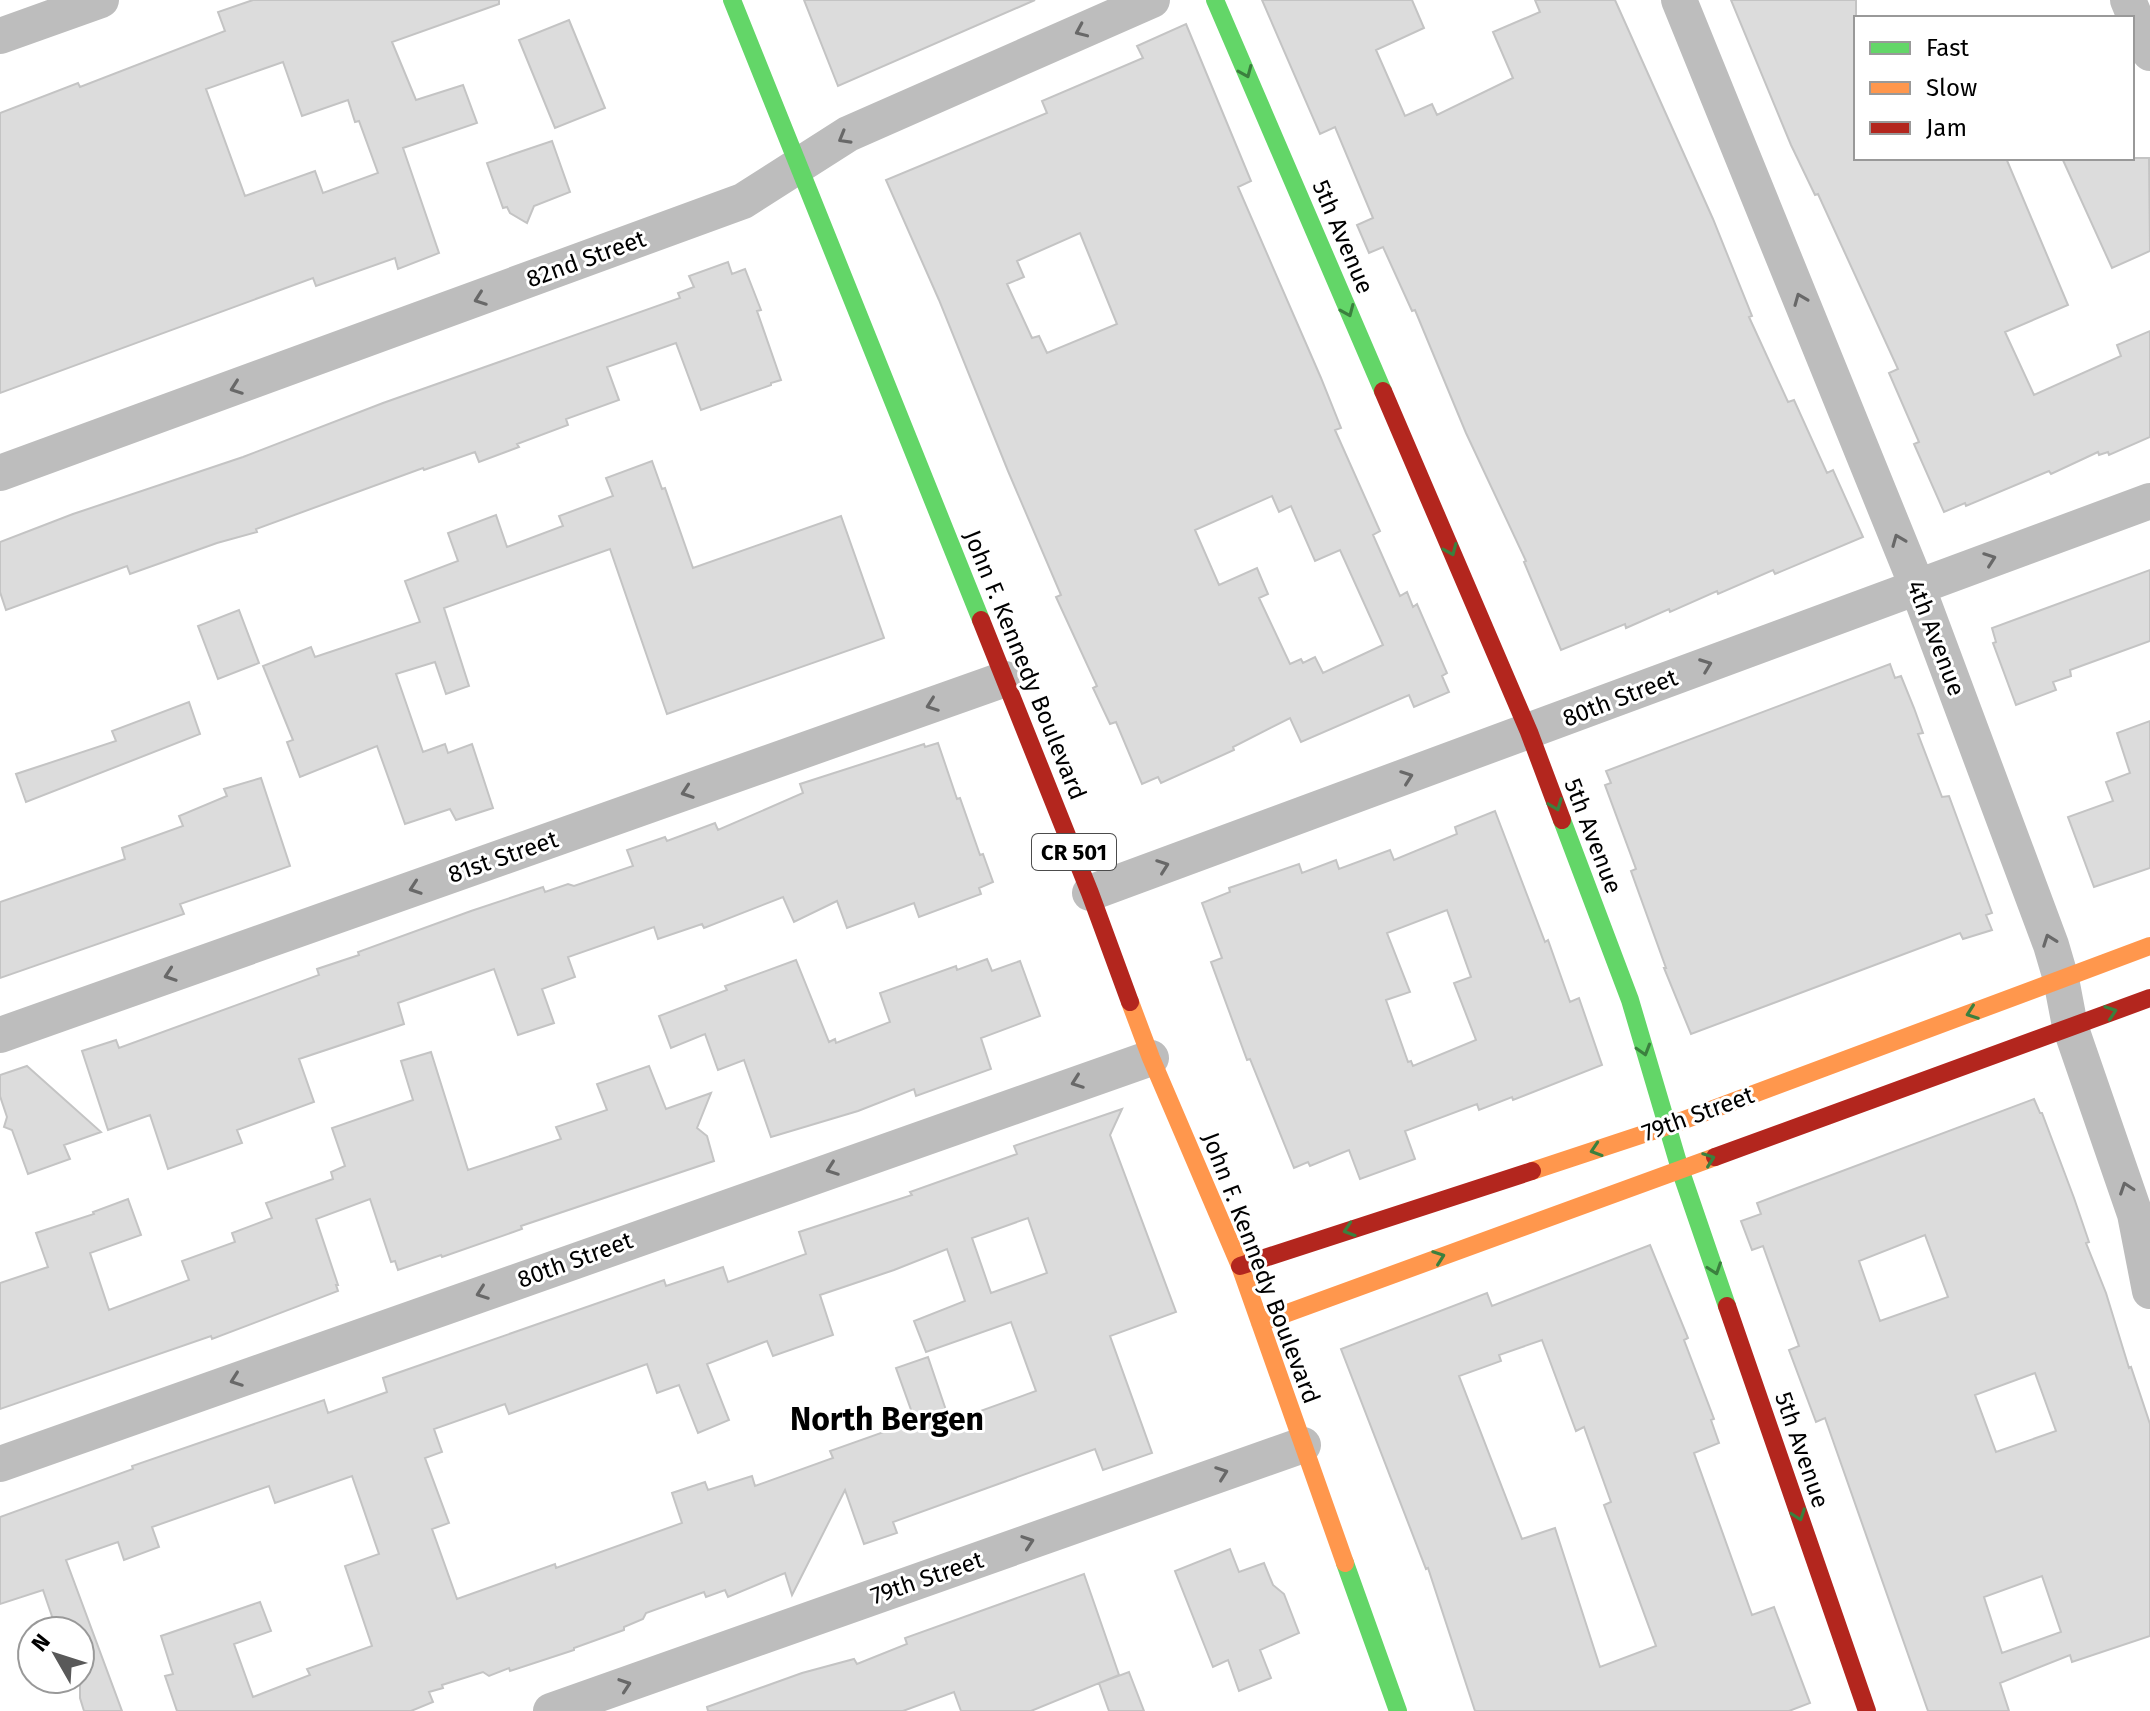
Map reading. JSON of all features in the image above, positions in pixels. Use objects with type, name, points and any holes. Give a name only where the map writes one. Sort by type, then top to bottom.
[{"type":"street","points":[[0,36],[101,0]]},
{"type":"street","name":"John F. Kennedy Boulevard","points":[[732,0],[1090,893],[1151,1058],[1240,1266],[1398,1711]]},
{"type":"street","name":"82nd Street","points":[[0,473],[743,201],[848,134],[1152,0]]},
{"type":"street","name":"5th Avenue","points":[[1215,0],[1529,732],[1630,1000],[1680,1169],[1867,1711]]},
{"type":"street","name":"4th Avenue","points":[[1679,0],[1917,586],[2061,979],[2070,1026],[2135,1214],[2150,1291]]},
{"type":"street","points":[[2128,0],[2150,53]]},
{"type":"street","name":"80th Street","points":[[1090,893],[2150,501]]},
{"type":"street","name":"81st Street","points":[[0,1035],[1005,679]]},
{"type":"street","name":"79th Street","points":[[1240,1266],[1668,1126],[2150,946]]},
{"type":"street","name":"79th Street","points":[[1260,1323],[2150,998]]},
{"type":"street","name":"80th Street","points":[[0,1464],[1151,1058]]},
{"type":"street","name":"79th Street","points":[[551,1711],[1303,1445]]},
{"type":"building","points":[[253,0],[499,0],[499,4],[392,42],[416,100],[463,85],[477,123],[403,148],[439,253],[398,269],[395,258],[316,286],[313,278],[0,393],[0,113],[78,83],[80,87],[225,31],[218,12]],"holes":[[[283,62],[302,116],[348,100],[378,173],[323,193],[315,171],[245,196],[206,89]]]},
{"type":"building","points":[[804,0],[1035,0],[838,86]]},
{"type":"building","points":[[1262,0],[1412,0],[1424,28],[1376,50],[1405,116],[1432,104],[1437,115],[1513,78],[1493,32],[1540,12],[1535,0],[1615,0],[1713,219],[1752,316],[1749,317],[1788,402],[1794,400],[1827,473],[1833,470],[1863,537],[1775,574],[1773,570],[1718,594],[1717,591],[1670,612],[1669,609],[1626,628],[1625,624],[1561,650],[1526,561],[1466,433],[1415,310],[1412,311],[1383,247],[1369,253],[1357,225],[1373,218],[1335,127],[1320,134]]},
{"type":"building","points":[[1731,0],[1856,0],[1854,160],[2007,160],[2068,305],[2005,332],[2034,395],[2121,356],[2117,345],[2150,331],[2150,437],[2109,455],[2108,452],[2099,455],[2098,452],[2051,474],[2049,471],[1966,506],[1965,503],[1944,512],[1914,444],[1919,442],[1889,373],[1898,369],[1818,194],[1815,195]]},
{"type":"building","points":[[569,20],[605,108],[555,128],[519,40]]},
{"type":"building","points":[[1186,24],[1251,181],[1238,187],[1321,378],[1341,428],[1335,430],[1380,531],[1373,535],[1400,596],[1407,592],[1413,607],[1417,604],[1447,673],[1442,676],[1449,692],[1414,707],[1409,695],[1301,742],[1290,718],[1233,747],[1234,750],[1161,783],[1158,777],[1142,784],[1116,722],[1110,724],[1093,688],[1097,686],[1056,597],[1061,595],[886,180],[1047,113],[1042,101],[1143,58],[1137,46]],"holes":[[[1080,233],[1117,324],[1047,353],[1039,336],[1032,338],[1007,284],[1024,277],[1017,261]],[[1272,496],[1279,512],[1291,506],[1315,561],[1340,550],[1383,645],[1323,673],[1315,657],[1303,663],[1301,659],[1290,664],[1259,598],[1268,594],[1257,568],[1219,585],[1195,530]]]},
{"type":"building","points":[[552,141],[570,192],[534,206],[527,223],[510,213],[507,207],[503,208],[487,163]]},
{"type":"building","points":[[2149,158],[2150,251],[2112,268],[2063,160]]},
{"type":"building","points":[[728,262],[732,274],[745,269],[761,310],[757,311],[781,380],[771,385],[701,410],[676,343],[607,367],[619,400],[566,419],[568,425],[517,444],[519,447],[479,462],[475,452],[423,468],[256,529],[257,532],[130,574],[127,566],[6,610],[0,592],[0,542],[680,298],[678,293],[694,287],[689,276]]},
{"type":"building","points":[[652,461],[662,489],[665,488],[693,568],[841,516],[884,638],[667,714],[610,549],[444,608],[469,686],[446,694],[435,662],[396,674],[423,752],[445,744],[448,753],[472,744],[493,808],[456,820],[450,809],[405,824],[377,746],[300,777],[287,742],[293,740],[263,666],[311,647],[315,657],[420,622],[405,581],[458,561],[448,533],[496,515],[507,547],[563,526],[559,516],[613,496],[606,478]]},
{"type":"building","points":[[2150,570],[2150,641],[2070,670],[2071,676],[2053,682],[2056,690],[2016,705],[1993,643],[1996,642],[1992,628]]},
{"type":"building","points":[[239,610],[259,663],[218,679],[198,626]]},
{"type":"building","points":[[1890,664],[1895,678],[1901,676],[1914,708],[1923,733],[1918,734],[1942,797],[1949,796],[1992,913],[1986,915],[1992,930],[1963,939],[1960,933],[1691,1034],[1664,968],[1631,871],[1636,869],[1605,785],[1611,783],[1606,771]]},
{"type":"building","points":[[189,702],[200,734],[26,802],[16,774],[116,741],[112,731]]},
{"type":"building","points":[[2150,721],[2150,868],[2094,887],[2068,817],[2113,801],[2106,782],[2130,773],[2117,733]]},
{"type":"building","points":[[938,743],[957,799],[960,798],[993,882],[979,888],[981,894],[919,917],[914,903],[847,928],[837,901],[794,922],[783,897],[704,928],[702,924],[658,939],[654,927],[568,957],[575,977],[542,989],[554,1023],[518,1035],[494,969],[398,1003],[404,1024],[299,1059],[314,1102],[237,1130],[242,1143],[168,1169],[150,1115],[108,1130],[82,1051],[116,1040],[119,1048],[319,975],[317,969],[471,911],[543,887],[545,892],[568,884],[574,886],[633,866],[627,850],[665,837],[667,841],[715,823],[718,830],[803,793],[800,784],[924,744],[925,747]]},
{"type":"building","points":[[261,778],[290,866],[180,904],[184,914],[0,978],[0,902],[125,859],[122,848],[183,826],[179,816],[227,796],[224,789]]},
{"type":"building","points":[[1495,811],[1570,1002],[1579,998],[1602,1065],[1513,1100],[1512,1097],[1479,1110],[1477,1104],[1405,1131],[1415,1159],[1360,1179],[1349,1150],[1310,1166],[1308,1162],[1294,1168],[1250,1059],[1247,1060],[1211,962],[1222,958],[1202,903],[1230,892],[1229,888],[1299,864],[1302,873],[1336,860],[1339,869],[1390,850],[1394,860],[1457,834],[1455,827]],"holes":[[[1447,910],[1471,977],[1454,983],[1476,1040],[1413,1066],[1411,1061],[1408,1062],[1386,1000],[1410,992],[1387,933]]]},
{"type":"building","points":[[987,959],[992,971],[1020,961],[1040,1016],[981,1038],[991,1069],[916,1096],[914,1089],[858,1111],[771,1137],[744,1060],[718,1070],[705,1034],[671,1048],[659,1016],[727,990],[725,986],[796,960],[829,1042],[835,1039],[836,1043],[890,1022],[880,993],[956,966],[957,970]]},
{"type":"building","points":[[431,1052],[468,1170],[561,1139],[556,1127],[607,1110],[597,1084],[649,1066],[666,1109],[711,1093],[697,1128],[707,1136],[714,1161],[398,1270],[395,1261],[391,1262],[370,1199],[316,1219],[338,1291],[212,1339],[211,1336],[0,1409],[0,1283],[48,1267],[36,1233],[128,1199],[141,1235],[90,1253],[109,1310],[189,1280],[182,1261],[235,1242],[232,1233],[272,1218],[266,1203],[333,1179],[331,1172],[345,1166],[332,1128],[413,1100],[401,1061]]},
{"type":"building","points":[[27,1066],[101,1132],[64,1145],[70,1159],[28,1174],[12,1130],[4,1127],[7,1117],[0,1096],[0,1075]]},
{"type":"building","points":[[2034,1099],[2074,1198],[2089,1242],[2086,1243],[2150,1424],[2150,1636],[2072,1662],[2070,1655],[2000,1683],[2009,1711],[1928,1711],[1825,1418],[1816,1422],[1789,1350],[1799,1346],[1763,1246],[1752,1250],[1741,1221],[1761,1214],[1757,1203]],"holes":[[[1925,1235],[1948,1297],[1880,1321],[1859,1261]],[[2035,1373],[2056,1431],[1996,1452],[1975,1395]],[[2042,1576],[2061,1632],[2002,1653],[1984,1597]]]},
{"type":"building","points":[[1122,1109],[1110,1135],[1176,1312],[1110,1336],[1152,1453],[1103,1470],[1095,1449],[893,1522],[897,1533],[864,1544],[845,1490],[792,1595],[785,1573],[728,1597],[725,1590],[706,1597],[704,1592],[646,1613],[643,1619],[624,1627],[624,1630],[574,1650],[510,1671],[509,1668],[489,1676],[483,1672],[442,1685],[443,1688],[429,1692],[433,1702],[411,1711],[177,1711],[165,1676],[173,1674],[161,1636],[260,1602],[271,1631],[234,1644],[253,1697],[310,1675],[307,1669],[372,1646],[345,1566],[379,1554],[352,1476],[275,1503],[269,1486],[152,1527],[159,1547],[124,1560],[118,1542],[66,1560],[86,1615],[52,1615],[43,1590],[0,1604],[0,1517],[133,1469],[132,1466],[324,1400],[328,1413],[387,1392],[383,1378],[664,1280],[666,1286],[723,1267],[728,1282],[806,1254],[799,1232],[912,1195],[910,1192],[1017,1154],[1014,1146]],"holes":[[[1028,1218],[1047,1273],[991,1293],[972,1238]],[[947,1249],[965,1301],[914,1321],[926,1352],[1011,1322],[1036,1391],[950,1422],[928,1357],[896,1368],[915,1421],[830,1451],[833,1458],[755,1486],[752,1476],[708,1490],[705,1482],[672,1493],[682,1523],[457,1599],[432,1529],[449,1523],[425,1458],[442,1452],[434,1429],[505,1404],[509,1414],[647,1364],[657,1393],[679,1385],[698,1433],[729,1420],[707,1364],[767,1341],[773,1356],[833,1335],[820,1295]]]},
{"type":"building","points":[[1650,1245],[1688,1338],[1684,1340],[1714,1419],[1711,1420],[1719,1443],[1694,1453],[1752,1615],[1774,1607],[1810,1703],[1789,1711],[1475,1711],[1428,1568],[1341,1349],[1487,1293],[1492,1306]],"holes":[[[1542,1340],[1576,1431],[1584,1427],[1611,1502],[1604,1505],[1656,1646],[1600,1667],[1555,1528],[1522,1539],[1459,1376],[1501,1361],[1499,1355]]]},
{"type":"building","points":[[1230,1549],[1239,1572],[1264,1563],[1273,1585],[1284,1594],[1299,1633],[1260,1650],[1271,1678],[1239,1691],[1228,1660],[1213,1667],[1175,1571]]},
{"type":"building","points":[[1084,1574],[1119,1675],[1031,1711],[961,1711],[954,1692],[903,1711],[708,1711],[707,1707],[802,1673],[854,1659],[857,1664],[907,1644],[905,1638]]},
{"type":"building","points":[[96,1641],[122,1711],[84,1711],[80,1695],[96,1695]]},
{"type":"building","points":[[1129,1672],[1144,1711],[1109,1711],[1099,1683]]},
{"type":"traffic: fast","points":[[732,0],[981,620]]},
{"type":"traffic: fast","points":[[1215,0],[1383,391]]},
{"type":"traffic: fast","points":[[1562,820],[1630,1000],[1680,1169],[1727,1306]]},
{"type":"traffic: fast","points":[[1345,1563],[1398,1711]]},
{"type":"traffic: slow","points":[[1532,1171],[1668,1126],[2150,946]]},
{"type":"traffic: slow","points":[[1130,1002],[1240,1266],[1345,1563]]},
{"type":"traffic: slow","points":[[1260,1323],[1715,1157]]},
{"type":"traffic: jam","points":[[1383,391],[1529,732],[1562,820]]},
{"type":"traffic: jam","points":[[981,620],[1130,1002]]},
{"type":"traffic: jam","points":[[1715,1157],[2150,998]]},
{"type":"traffic: jam","points":[[1240,1266],[1532,1171]]},
{"type":"traffic: jam","points":[[1727,1306],[1867,1711]]},
{"type":"district","name":"North Bergen","points":[[887,1419]]}]
